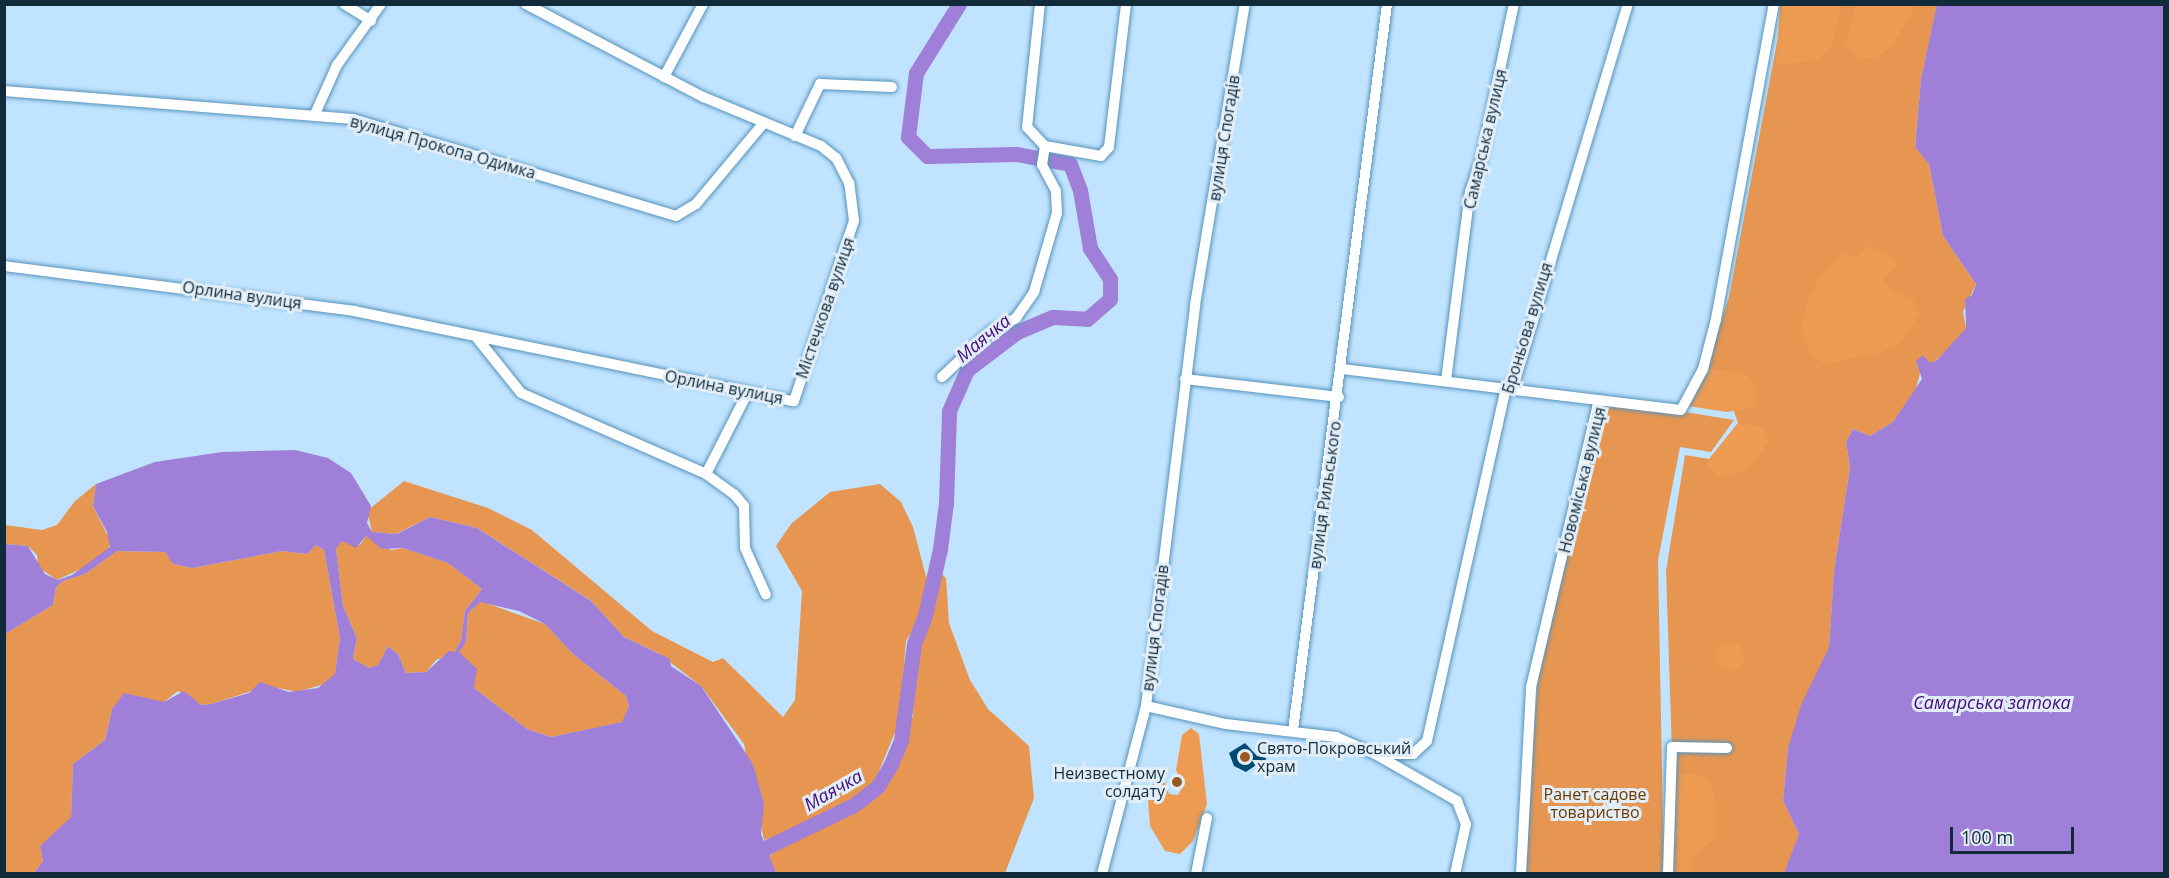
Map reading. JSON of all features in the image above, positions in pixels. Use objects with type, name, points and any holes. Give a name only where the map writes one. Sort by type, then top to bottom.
[{"type":"street","points":[[344,4],[371,21]]},
{"type":"street","points":[[315,114],[338,65],[381,4]]},
{"type":"street","name":"Містечкова вулиця","points":[[526,4],[664,77],[762,124],[821,146],[836,158],[849,183],[854,221],[794,401]]},
{"type":"street","points":[[664,77],[703,4]]},
{"type":"street","points":[[942,376],[990,332],[1016,318],[1034,292],[1057,213],[1056,191],[1042,165],[1044,149],[1027,127],[1040,4]]},
{"type":"street","points":[[1044,149],[1101,156],[1106,153],[1126,4]]},
{"type":"street","name":"вулиця Спогадів","points":[[1102,873],[1146,706],[1185,379],[1245,4]]},
{"type":"street","name":"вулиця Рильського","points":[[1293,730],[1339,397],[1387,4]]},
{"type":"street","name":"Самарська вулиця","points":[[1446,381],[1470,192],[1481,160],[1514,4]]},
{"type":"street","name":"Броньова вулиця","points":[[1375,754],[1413,754],[1427,741],[1506,388],[1516,376],[1628,4]]},
{"type":"street","name":"Новоміська вулиця","points":[[1521,873],[1531,687],[1599,400],[1681,410],[1694,390],[1716,319],[1774,4]]},
{"type":"street","points":[[795,136],[820,84],[892,87]]},
{"type":"street","name":"вулиця Прокопа Одимка","points":[[4,91],[315,114],[354,119],[676,216],[696,204],[762,124]]},
{"type":"street","name":"Орлина вулиця","points":[[4,266],[234,292],[477,338],[531,345],[747,394],[794,401]]},
{"type":"street","points":[[477,338],[521,393],[706,474],[744,506],[745,548],[766,595]]},
{"type":"street","points":[[1342,369],[1599,400]]},
{"type":"street","points":[[1185,379],[1339,397]]},
{"type":"street","points":[[706,474],[747,394]]},
{"type":"street","points":[[1146,706],[1226,724],[1293,730],[1336,737],[1375,754],[1457,801],[1466,824],[1455,873]]},
{"type":"street","points":[[1668,873],[1672,747],[1727,748]]},
{"type":"street","points":[[1196,873],[1207,819]]},
{"type":"green space","points":[[1784,5],[1937,5],[1921,79],[1915,146],[1929,164],[1943,236],[1976,284],[1963,312],[1966,328],[1957,343],[1920,373],[1916,389],[1893,422],[1870,436],[1853,429],[1846,442],[1850,467],[1834,571],[1829,648],[1788,748],[1783,801],[1799,834],[1787,868],[1784,873],[1676,874],[1666,571],[1685,455],[1709,459],[1738,423],[1733,409],[1695,404],[1729,297]]},
{"type":"green space","name":"Ранет садове товариство","points":[[1605,399],[1734,420],[1711,452],[1680,447],[1658,560],[1664,873],[1523,874],[1538,677]]},
{"type":"green space","points":[[404,481],[488,508],[532,530],[652,631],[713,662],[723,658],[783,717],[795,700],[802,591],[776,546],[791,524],[830,492],[880,484],[901,502],[913,527],[928,584],[919,621],[906,641],[899,723],[876,778],[862,794],[787,833],[764,840],[744,744],[701,686],[658,653],[624,637],[590,600],[477,528],[430,517],[396,534],[372,532],[367,511]]},
{"type":"green space","points":[[96,484],[93,506],[111,542],[107,552],[83,568],[57,580],[38,567],[37,555],[28,546],[5,544],[5,525],[42,530],[57,525],[75,501]]},
{"type":"green space","points":[[366,536],[391,550],[403,548],[448,563],[482,589],[465,611],[461,640],[455,652],[436,660],[426,672],[406,673],[398,654],[388,646],[379,665],[369,668],[353,659],[357,638],[343,606],[336,549],[342,540],[360,545]]},
{"type":"green space","points":[[316,545],[324,550],[340,638],[335,674],[328,683],[297,692],[268,686],[201,705],[178,691],[164,702],[112,709],[105,740],[73,764],[71,817],[65,828],[40,846],[43,861],[34,873],[5,874],[5,634],[53,605],[56,587],[63,581],[85,574],[117,551],[166,552],[173,564],[192,568],[282,551],[307,554]]},
{"type":"green space","points":[[940,572],[946,578],[949,623],[970,680],[988,709],[1029,746],[1034,798],[1005,873],[776,873],[769,857],[782,844],[868,802],[891,780],[913,716],[914,666]]},
{"type":"green space","points":[[480,601],[545,624],[573,654],[626,696],[629,706],[623,722],[551,737],[527,729],[474,688],[459,652],[466,641],[468,613]]},
{"type":"shaded area","points":[[1916,4],[1892,46],[1875,59],[1859,58],[1846,44],[1856,5]]},
{"type":"shaded area","points":[[1780,5],[1842,5],[1831,47],[1817,60],[1776,65]]},
{"type":"shaded area","points":[[1868,246],[1893,258],[1897,267],[1883,279],[1891,291],[1913,299],[1920,313],[1900,343],[1881,352],[1825,364],[1809,353],[1801,327],[1808,298],[1823,273],[1844,254],[1859,257]]},
{"type":"shaded area","points":[[1715,369],[1745,374],[1756,388],[1756,407],[1727,412],[1688,406],[1708,371]]},
{"type":"shaded area","points":[[1738,423],[1762,427],[1769,441],[1749,469],[1718,477],[1706,464]]},
{"type":"shaded area","points":[[1730,643],[1740,647],[1744,657],[1740,667],[1730,671],[1720,667],[1716,657],[1720,647]]},
{"type":"shaded area","points":[[1191,728],[1199,734],[1207,804],[1193,841],[1180,854],[1165,851],[1150,826],[1148,800],[1150,787],[1157,781],[1165,783],[1169,794],[1178,795],[1183,786],[1176,770],[1182,735]]},
{"type":"shaded area","points":[[1677,774],[1697,774],[1711,783],[1715,801],[1716,837],[1690,859],[1689,873],[1672,873],[1670,801]]},
{"type":"water","name":"Самарська затока","points":[[1937,4],[2164,5],[2164,873],[1784,873],[1799,834],[1783,801],[1788,748],[1801,705],[1829,647],[1834,571],[1850,467],[1846,442],[1853,429],[1870,436],[1893,422],[1922,379],[1916,361],[1923,355],[1930,363],[1937,360],[1966,328],[1965,299],[1972,295],[1976,284],[1943,236],[1929,164],[1915,147],[1921,79]]},
{"type":"water","points":[[295,450],[328,458],[351,473],[371,506],[367,523],[372,532],[397,534],[430,517],[477,528],[591,601],[624,637],[670,659],[671,666],[701,686],[753,764],[764,804],[761,834],[776,873],[34,873],[43,861],[40,846],[71,817],[73,764],[105,740],[112,709],[124,693],[164,702],[184,691],[201,705],[249,693],[260,682],[289,692],[318,688],[335,674],[340,638],[324,550],[316,545],[307,554],[282,551],[192,568],[173,564],[165,552],[117,551],[85,574],[63,581],[56,587],[53,605],[5,634],[5,544],[28,546],[45,574],[58,580],[72,575],[110,547],[107,532],[93,506],[96,484],[155,462],[222,452]],"holes":[[[366,536],[382,549],[403,548],[448,563],[482,589],[465,611],[461,640],[455,652],[449,651],[426,672],[406,673],[398,654],[388,646],[378,665],[369,668],[353,659],[357,638],[343,606],[336,549],[342,541],[356,548]],[[480,602],[519,611],[545,624],[573,654],[626,696],[629,706],[622,722],[551,737],[527,729],[474,688],[477,669],[459,652],[466,642],[468,613]]]},
{"type":"building","name":"Свято-Покровський храм","points":[[1245,743],[1257,756],[1266,758],[1265,767],[1256,765],[1246,772],[1234,766],[1229,753]]},
{"type":"waterway","name":"Маячка","points":[[736,874],[767,847],[854,805],[878,786],[891,764],[901,740],[914,644],[925,615],[940,549],[946,503],[949,411],[967,370],[1017,332],[1053,317],[1087,319],[1110,299],[1110,279],[1090,248],[1080,190],[1070,164],[1016,154],[927,156],[908,137],[916,73],[959,4]]},
{"type":"place","name":"Свято-Покровський храм","points":[[1245,757]]},
{"type":"place","name":"Неизвестному солдату","points":[[1177,782]]}]
